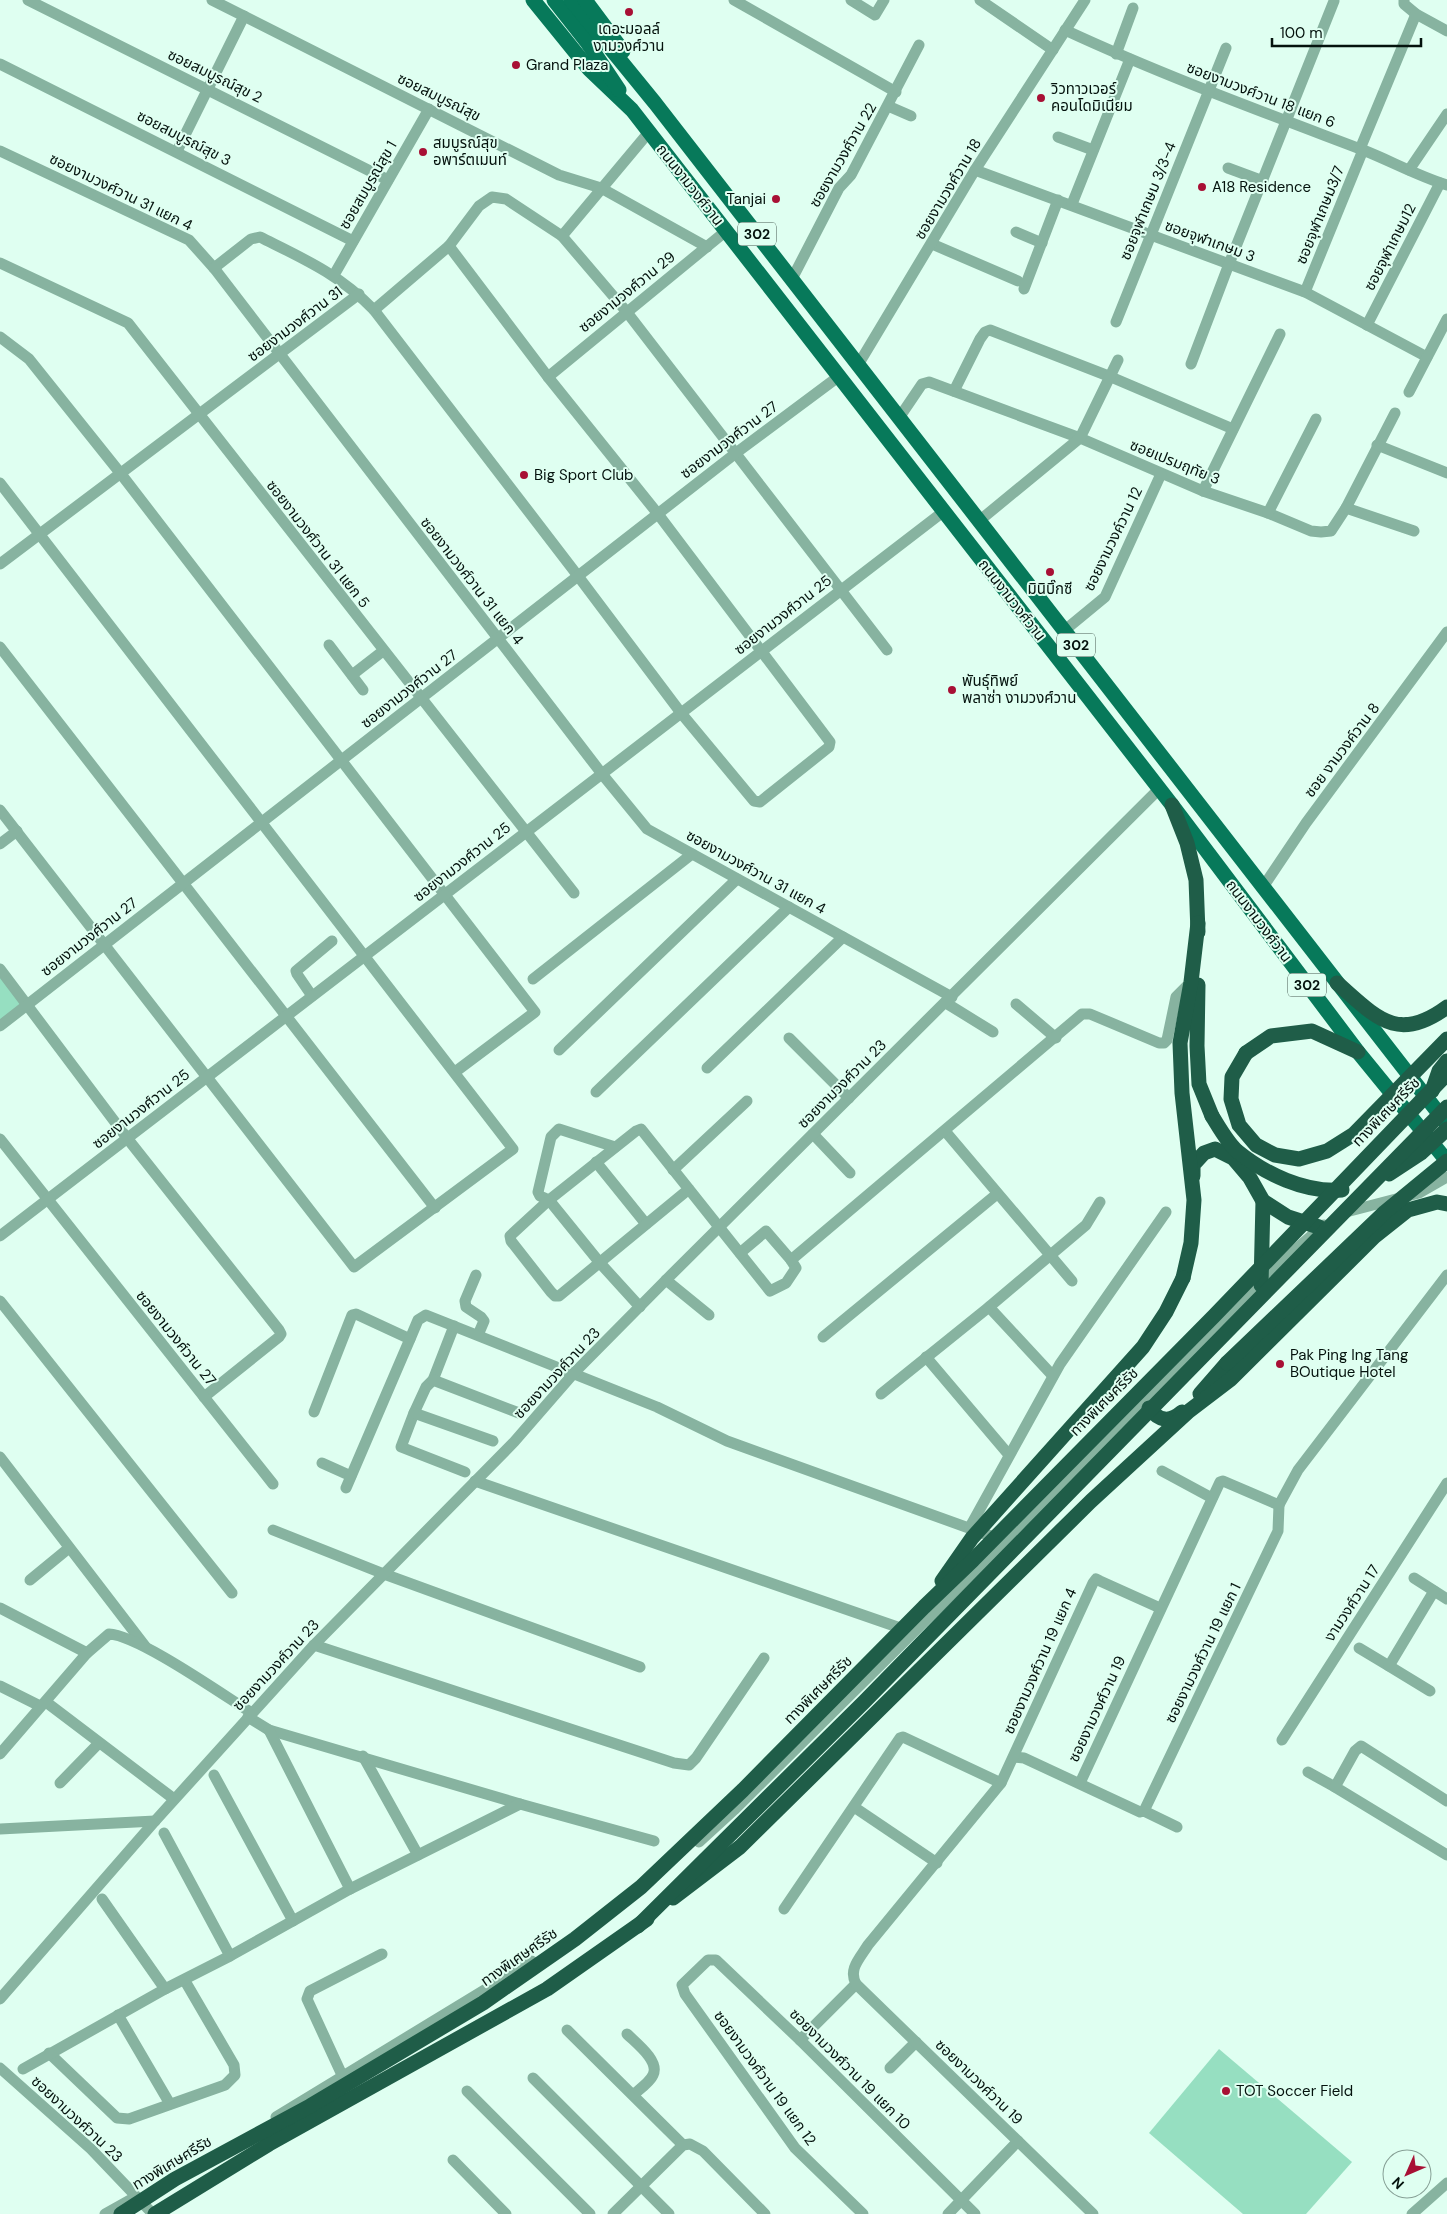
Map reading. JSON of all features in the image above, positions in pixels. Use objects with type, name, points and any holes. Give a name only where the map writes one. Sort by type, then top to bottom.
[{"type":"highway","points":[[1172,805],[1192,862],[1197,893],[1197,1046],[1200,1084],[1212,1116],[1236,1150],[1271,1174],[1307,1187],[1331,1191],[1354,1189],[1395,1171],[1421,1153],[1447,1129]]},
{"type":"highway","points":[[1194,1200],[1182,1093],[1180,1043],[1191,982],[1198,923]]},
{"type":"highway","points":[[1337,983],[1370,1013],[1400,1025],[1415,1024],[1431,1018],[1447,1007]]},
{"type":"highway","points":[[1358,1052],[1312,1030],[1271,1036],[1246,1054],[1232,1077],[1232,1099],[1239,1125],[1256,1145],[1275,1155],[1299,1159],[1328,1151],[1354,1134],[1447,1039]]},
{"type":"highway","points":[[1430,1101],[1439,1071],[1447,1061]]},
{"type":"highway","name":"ทางพิเศษศรีรัช","points":[[122,2214],[175,2180],[310,2106],[484,2003],[575,1939],[641,1887],[694,1838],[973,1560],[1214,1316],[1447,1074]]},
{"type":"highway","points":[[638,1926],[857,1708],[1447,1107]]},
{"type":"highway","points":[[924,1607],[972,1538],[1143,1347],[1166,1312],[1183,1278],[1192,1243],[1193,1165],[1204,1153],[1215,1149],[1233,1158],[1250,1178],[1263,1201],[1288,1217],[1319,1227]]},
{"type":"highway","points":[[154,2214],[269,2144],[547,1989],[638,1926],[740,1847],[1091,1501],[1160,1439],[1190,1409],[1227,1363],[1385,1212],[1447,1161]]},
{"type":"highway","points":[[1261,1285],[1263,1201]]},
{"type":"highway","points":[[1146,1405],[1154,1415],[1165,1420],[1173,1419],[1190,1409],[1231,1379],[1374,1238],[1408,1210],[1437,1202],[1447,1204]]},
{"type":"highway","points":[[1127,1421],[1140,1414],[1147,1414],[1161,1429],[1160,1439]]},
{"type":"main road","name":"ถนนงามวงศ์วาน","points":[[533,0],[589,69],[632,110],[1172,805],[1358,1052],[1447,1161]]},
{"type":"main road","name":"ถนนงามวงศ์วาน","points":[[554,0],[656,103]]},
{"type":"main road","name":"ถนนงามวงศ์วาน","points":[[571,0],[632,110]]},
{"type":"main road","name":"ถนนงามวงศ์วาน","points":[[585,0],[629,59],[656,103],[1447,1124]]},
{"type":"street","name":"ซอยสมบูรณ์สุข 2","points":[[28,0],[388,180]]},
{"type":"street","name":"ซอยสมบูรณ์สุข","points":[[212,0],[559,175],[601,188],[707,247]]},
{"type":"street","points":[[734,0],[896,92]]},
{"type":"street","points":[[851,0],[875,15],[884,0]]},
{"type":"street","points":[[980,0],[1053,50]]},
{"type":"street","points":[[993,10],[1001,0]]},
{"type":"street","name":"ซอยงามวงศ์วาน 18","points":[[858,365],[975,170],[1085,0]]},
{"type":"street","points":[[1191,364],[1334,1]]},
{"type":"street","points":[[1405,3],[1416,14],[1447,31]]},
{"type":"street","points":[[1116,54],[1133,8]]},
{"type":"street","name":"ซอยจุฬาเกษม3/7","points":[[1305,292],[1416,14]]},
{"type":"street","points":[[177,151],[244,16]]},
{"type":"street","name":"ซอยงามวงศ์วาน 18 แยก 6","points":[[1065,30],[1116,54],[1444,184]]},
{"type":"street","name":"ซอยงามวงศ์วาน 22","points":[[792,279],[839,188],[851,175],[919,45]]},
{"type":"street","name":"ซอยจุฬาเกษม 3/3-4","points":[[1116,322],[1226,48]]},
{"type":"street","points":[[1072,204],[1130,59]]},
{"type":"street","name":"ซอยสมบูรณ์สุข 3","points":[[0,64],[177,151],[353,241]]},
{"type":"street","points":[[888,106],[911,116]]},
{"type":"street","name":"ซอยสมบูรณ์สุข 1","points":[[334,275],[429,109]]},
{"type":"street","points":[[1409,170],[1447,114]]},
{"type":"street","points":[[562,236],[649,132]]},
{"type":"street","points":[[1058,137],[1094,150]]},
{"type":"street","name":"ซอยงามวงศ์วาน 31 แยก 4","points":[[0,151],[189,240],[214,268],[602,774],[647,828],[843,937],[949,1000],[993,1032]]},
{"type":"street","points":[[1228,168],[1263,181]]},
{"type":"street","name":"ซอยจุฬาเกษม 3","points":[[975,170],[1072,204],[1305,292],[1427,357]]},
{"type":"street","name":"ซอยจุฬาเกษม12","points":[[1367,325],[1444,184]]},
{"type":"street","points":[[374,310],[449,246],[479,206],[492,197],[506,199],[562,236],[626,311],[887,650]]},
{"type":"street","points":[[932,244],[1021,285],[1042,242],[1058,200]]},
{"type":"street","name":"ซอยงามวงศ์วาน 29","points":[[548,377],[626,311],[726,231]]},
{"type":"street","points":[[1016,232],[1042,242]]},
{"type":"street","points":[[214,268],[251,238],[260,237],[334,275],[359,294]]},
{"type":"street","points":[[449,246],[548,377],[658,514],[761,652]]},
{"type":"street","name":"ซอยงามวงศ์วาน 31 แยก 5","points":[[0,263],[128,323],[382,651],[574,893]]},
{"type":"street","name":"ซอยงามวงศ์วาน 31","points":[[0,564],[359,294],[374,310],[681,713],[754,801],[760,802],[830,745],[830,742],[761,652]]},
{"type":"street","points":[[1409,392],[1447,319]]},
{"type":"street","points":[[954,391],[980,339],[985,332],[990,330],[1111,377],[1233,429]]},
{"type":"street","points":[[1202,491],[1280,334]]},
{"type":"street","points":[[0,337],[29,359],[121,474],[535,1012],[455,1072]]},
{"type":"street","points":[[979,521],[1080,438],[1118,360]]},
{"type":"street","name":"ซอยงามวงศ์วาน 27","points":[[0,1026],[658,514],[838,377]]},
{"type":"street","name":"ซอยเปรมฤทัย 3","points":[[899,418],[922,384],[926,382],[1080,438],[1202,491],[1268,513],[1311,531],[1325,532],[1331,531],[1346,508],[1395,413]]},
{"type":"street","points":[[1268,513],[1316,419]]},
{"type":"street","points":[[1377,446],[1447,473]]},
{"type":"street","name":"ซอยงามวงค์วาน 12","points":[[1065,630],[1105,597],[1160,474]]},
{"type":"street","points":[[0,483],[513,1149],[354,1268],[0,810]]},
{"type":"street","points":[[1346,508],[1414,531]]},
{"type":"street","name":"ซอยงามวงศ์วาน 25","points":[[0,1236],[943,512]]},
{"type":"street","name":"ซอย งามวงค์วาน 8","points":[[1263,887],[1306,823],[1447,632]]},
{"type":"street","points":[[329,645],[363,690]]},
{"type":"street","points":[[0,647],[435,1208]]},
{"type":"street","points":[[352,675],[382,651]]},
{"type":"street","name":"ซอยงามวงศ์วาน 23","points":[[0,1999],[174,1799],[314,1645],[514,1442],[574,1373],[719,1226],[949,1000],[1159,789]]},
{"type":"street","points":[[0,844],[16,831]]},
{"type":"street","points":[[533,979],[692,854]]},
{"type":"street","points":[[559,1050],[737,879]]},
{"type":"street","points":[[596,1092],[789,907]]},
{"type":"street","points":[[707,1068],[843,937]]},
{"type":"street","points":[[312,996],[296,974],[296,971],[332,941]]},
{"type":"street","points":[[0,969],[127,1138],[281,1334],[204,1397]]},
{"type":"street","points":[[791,1260],[1086,1013],[1164,1043],[1167,1040],[1176,997],[1191,982]]},
{"type":"street","points":[[1016,1004],[1056,1038]]},
{"type":"street","points":[[789,1038],[849,1098]]},
{"type":"street","points":[[673,1170],[747,1101]]},
{"type":"street","points":[[615,1147],[559,1129],[551,1137],[538,1192],[540,1196],[548,1200],[600,1263],[640,1307]]},
{"type":"street","points":[[689,1189],[559,1296],[555,1296],[551,1292],[511,1241],[510,1236],[548,1200],[641,1129],[719,1226],[740,1253],[770,1291],[786,1283],[796,1268],[766,1231],[740,1253]]},
{"type":"street","points":[[945,1131],[1072,1281]]},
{"type":"street","points":[[813,1134],[850,1173]]},
{"type":"street","name":"ซอยงามวงศ์วาน 27","points":[[0,1139],[273,1484]]},
{"type":"street","points":[[596,1162],[646,1224]]},
{"type":"street","points":[[106,2214],[228,2146],[342,2075],[633,1901],[734,1810],[1127,1421],[1146,1405],[1319,1227],[1352,1209],[1419,1193],[1447,1176]]},
{"type":"street","points":[[823,1337],[997,1194]]},
{"type":"street","points":[[880,1394],[1086,1225],[1100,1202]]},
{"type":"street","points":[[970,1527],[1053,1376],[1166,1212]]},
{"type":"street","points":[[476,1275],[465,1301],[466,1307],[484,1321],[478,1335]]},
{"type":"street","points":[[1279,1505],[1298,1470],[1447,1275]]},
{"type":"street","points":[[666,1280],[709,1315]]},
{"type":"street","points":[[0,1301],[232,1593]]},
{"type":"street","points":[[988,1307],[1053,1376]]},
{"type":"street","points":[[314,1412],[352,1315],[356,1314],[410,1338]]},
{"type":"street","points":[[346,1488],[418,1320],[426,1315],[657,1407],[727,1441],[970,1527],[1006,1542]]},
{"type":"street","points":[[454,1326],[433,1380],[426,1387],[401,1447],[465,1472]]},
{"type":"street","points":[[926,1356],[1009,1455]]},
{"type":"street","points":[[433,1380],[519,1414]]},
{"type":"street","points":[[414,1413],[493,1441]]},
{"type":"street","points":[[0,1457],[4,1470],[69,1548],[147,1648]]},
{"type":"street","points":[[322,1464],[350,1476]]},
{"type":"street","points":[[1162,1471],[1212,1498]]},
{"type":"street","points":[[475,1481],[913,1632]]},
{"type":"street","name":"ซอยงามวงศ์วาน 19","points":[[1014,1757],[1024,1758],[1080,1783],[1220,1482],[1223,1481],[1279,1505]]},
{"type":"street","name":"งามวงศ์วาน 17","points":[[1282,1740],[1447,1483]]},
{"type":"street","name":"ซอยงามวงศ์วาน 19 แยก 1","points":[[1144,1811],[1278,1531],[1279,1505]]},
{"type":"street","points":[[273,1530],[384,1574],[640,1667]]},
{"type":"street","points":[[30,1580],[69,1548]]},
{"type":"street","points":[[1414,1578],[1447,1600]]},
{"type":"street","name":"ซอยงามวงศ์วาน 19 แยก 4","points":[[1014,1757],[1096,1580],[1160,1608]]},
{"type":"street","points":[[1389,1666],[1434,1591]]},
{"type":"street","points":[[0,1608],[86,1653]]},
{"type":"street","points":[[0,1754],[86,1653],[109,1634],[116,1634],[147,1648],[270,1730],[520,1804],[654,1841]]},
{"type":"street","points":[[314,1645],[674,1763],[689,1765],[696,1758],[764,1658]]},
{"type":"street","points":[[1359,1648],[1430,1691]]},
{"type":"street","points":[[0,1686],[43,1704],[174,1799]]},
{"type":"street","points":[[270,1730],[350,1889]]},
{"type":"street","points":[[784,1909],[900,1738],[903,1737],[1001,1783]]},
{"type":"street","points":[[60,1783],[99,1743]]},
{"type":"street","points":[[1335,1787],[1355,1751],[1362,1746],[1447,1801]]},
{"type":"street","points":[[363,1756],[418,1855]]},
{"type":"street","points":[[800,2040],[856,1984],[852,1977],[854,1967],[868,1946],[1001,1783],[1014,1757]]},
{"type":"street","points":[[1308,1772],[1447,1855]]},
{"type":"street","points":[[214,1775],[293,1921]]},
{"type":"street","points":[[1080,1783],[1140,1812],[1144,1811],[1177,1827]]},
{"type":"street","points":[[23,2069],[165,1989],[184,1981],[350,1889],[520,1804]]},
{"type":"street","points":[[854,1807],[937,1863]]},
{"type":"street","points":[[0,1829],[155,1821]]},
{"type":"street","points":[[164,1834],[230,1956]]},
{"type":"street","points":[[102,1899],[165,1989]]},
{"type":"street","points":[[342,2075],[316,2020],[307,1995],[310,1990],[382,1954]]},
{"type":"street","name":"ซอยงามวงศ์วาน 19 แยก 12","points":[[716,1960],[708,1960],[682,1985],[685,1994],[795,2148],[864,2214]]},
{"type":"street","name":"ซอยงามวงศ์วาน 19 แยก 10","points":[[716,1960],[800,2040],[975,2214]]},
{"type":"street","points":[[0,1980],[9,1988]]},
{"type":"street","points":[[49,2053],[117,2118],[129,2119],[225,2085],[235,2075],[234,2065],[184,1981]]},
{"type":"street","name":"ซอยงามวงศ์วาน 19","points":[[856,1984],[1018,2141],[948,2214]]},
{"type":"street","points":[[118,2015],[170,2104]]},
{"type":"street","points":[[567,2030],[634,2094],[683,2145]]},
{"type":"street","points":[[627,2034],[653,2061],[654,2069],[653,2075],[634,2094]]},
{"type":"street","points":[[890,2068],[916,2042]]},
{"type":"street","name":"ซอยงามวงศ์วาน 23","points":[[0,2068],[91,2149],[154,2214]]},
{"type":"street","points":[[533,2078],[669,2214]]},
{"type":"street","points":[[467,2090],[590,2214]]},
{"type":"street","points":[[1018,2141],[1092,2214]]},
{"type":"street","points":[[613,2214],[683,2145],[690,2144],[703,2151],[765,2214]]},
{"type":"street","points":[[453,2160],[506,2214]]},
{"type":"street","points":[[1412,2214],[1447,2183]]},
{"type":"green space","points":[[0,975],[26,1009],[0,1028]]},
{"type":"green space","name":"TOT Soccer Field","points":[[1219,2049],[1352,2162],[1306,2214],[1243,2214],[1149,2133]]},
{"type":"place","name":"เดอะมอลล์ งามวงศ์วาน","points":[[629,12]]},
{"type":"place","name":"Grand Plaza","points":[[516,65]]},
{"type":"place","name":"วิวทาวเวอร์ คอนโดมิเนียม","points":[[1041,98]]},
{"type":"place","name":"สมบูรณ์สุข อพาร์ตเมนท์","points":[[423,152]]},
{"type":"place","name":"A18 Residence","points":[[1202,187]]},
{"type":"place","name":"Tanjai","points":[[776,199]]},
{"type":"place","name":"Big Sport Club","points":[[524,475]]},
{"type":"place","name":"มินิบิ๊กซี","points":[[1050,572]]},
{"type":"place","name":"พันธุ์ทิพย์ พลาซ่า งามวงศ์วาน","points":[[952,690]]},
{"type":"place","name":"Pak Ping Ing Tang BOutique Hotel","points":[[1280,1364]]},
{"type":"place","name":"TOT Soccer Field","points":[[1226,2091]]}]
